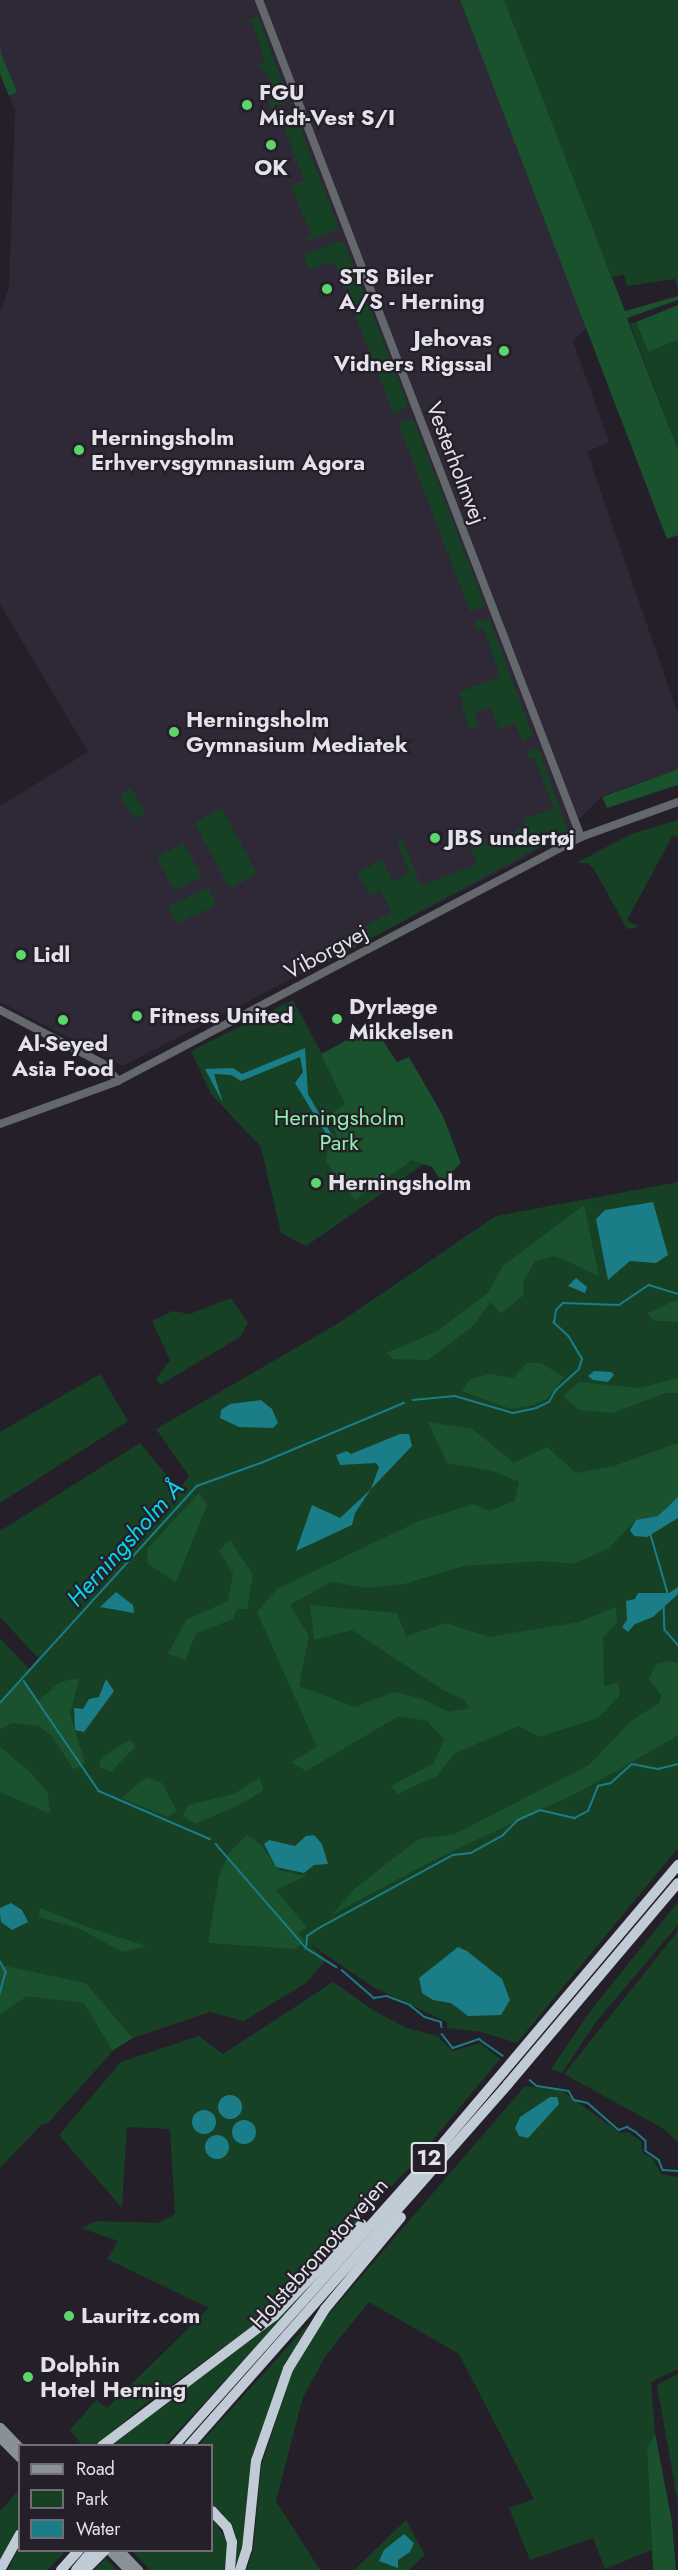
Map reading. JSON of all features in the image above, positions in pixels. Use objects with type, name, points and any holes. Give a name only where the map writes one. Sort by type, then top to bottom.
[{"type":"highway","name":"Holstebromotorvejen","points":[[175,2444],[433,2155],[678,1865]]},
{"type":"highway","name":"Holstebromotorvejen","points":[[190,2444],[508,2084],[678,1882]]},
{"type":"highway","points":[[240,2570],[247,2549],[256,2461],[288,2369],[325,2309],[508,2084]]},
{"type":"highway","points":[[103,2444],[274,2316],[433,2155]]},
{"type":"highway","points":[[213,2512],[227,2527],[232,2542],[230,2570]]},
{"type":"highway","points":[[0,2570],[18,2538]]},
{"type":"highway","points":[[61,2570],[102,2552]]},
{"type":"highway","points":[[76,2570],[88,2558]]},
{"type":"main road","points":[[0,2427],[18,2446]]},
{"type":"main road","points":[[0,2438],[18,2456]]},
{"type":"main road","points":[[109,2552],[128,2570]]},
{"type":"main road","points":[[121,2552],[138,2570]]},
{"type":"street","name":"Vesterholmvej","points":[[259,0],[581,837]]},
{"type":"street","name":"Viborgvej","points":[[0,1124],[118,1081],[581,837],[678,802]]},
{"type":"street","points":[[0,1010],[102,1063],[118,1081]]},
{"type":"shaded area","points":[[0,0],[460,0],[587,328],[573,341],[609,442],[587,452],[678,714],[678,769],[602,796],[568,831],[521,860],[123,1066],[0,1002],[0,806],[88,752],[0,604],[0,312],[9,287],[15,111],[0,72]]},
{"type":"green space","points":[[460,0],[504,0],[625,311],[678,296],[678,300],[627,318],[678,450],[678,535],[667,539]]},
{"type":"green space","points":[[503,0],[678,0],[678,289],[675,279],[627,286],[624,275],[612,277]]},
{"type":"green space","points":[[258,16],[289,101],[271,108],[268,100],[275,97],[267,75],[261,66],[254,66],[265,61],[254,27],[250,21],[233,26]]},
{"type":"green space","points":[[0,42],[1,54],[17,92],[9,96],[0,74]]},
{"type":"green space","points":[[294,110],[339,229],[293,246],[312,236],[291,186],[304,180],[279,115]]},
{"type":"green space","points":[[340,241],[345,244],[408,405],[394,415],[336,266],[329,262],[309,270],[303,255]]},
{"type":"green space","points":[[678,305],[678,340],[648,352],[636,322]]},
{"type":"green space","points":[[636,322],[648,352],[678,340],[678,450],[630,323]]},
{"type":"green space","points":[[413,418],[485,606],[470,611],[398,424]]},
{"type":"green space","points":[[489,618],[533,736],[523,742],[514,723],[499,730],[490,707],[475,713],[479,725],[470,729],[461,706],[464,704],[459,692],[500,677],[484,629],[477,631],[474,622]]},
{"type":"green space","points":[[534,748],[539,749],[568,831],[328,962],[320,952],[328,943],[333,947],[339,939],[392,912],[380,890],[370,896],[357,873],[382,860],[393,882],[409,872],[397,841],[403,840],[421,886],[477,864],[471,849],[485,838],[490,848],[525,825],[523,819],[554,809],[534,758],[529,759],[526,752]]},
{"type":"green space","points":[[678,769],[678,785],[607,808],[602,797]]},
{"type":"green space","points":[[131,788],[146,813],[135,820],[120,795]]},
{"type":"green space","points":[[222,808],[257,874],[230,889],[195,823]]},
{"type":"green space","points":[[678,820],[678,838],[673,835],[627,920],[639,927],[627,929],[595,871],[588,863],[576,863],[631,834]]},
{"type":"green space","points":[[184,843],[202,877],[174,891],[157,858]]},
{"type":"green space","points":[[208,888],[216,905],[176,924],[168,907]]},
{"type":"green space","name":"Herningsholm Park","points":[[293,1000],[322,1054],[373,1026],[446,1149],[306,1246],[281,1233],[261,1147],[211,1094],[191,1051]]},
{"type":"green space","points":[[373,1026],[397,1062],[409,1057],[443,1116],[461,1163],[442,1182],[432,1167],[412,1160],[355,1200],[326,1162],[328,1150],[337,1136],[330,1114],[345,1104],[321,1054]]},
{"type":"green space","points":[[678,1182],[678,1299],[647,1313],[654,1321],[678,1322],[678,1848],[517,2043],[481,2032],[447,2028],[447,2022],[373,1987],[310,1944],[326,1960],[306,1983],[244,2021],[210,2012],[133,2038],[86,1983],[0,1966],[0,1638],[29,1669],[38,1658],[0,1617],[0,1531],[140,1443],[179,1490],[189,1476],[156,1429],[337,1324],[496,1216]]},
{"type":"green space","points":[[584,1205],[599,1276],[555,1256],[535,1261],[523,1282],[524,1295],[501,1313],[490,1302],[474,1325],[428,1360],[393,1359],[386,1353],[436,1332],[488,1293],[502,1267]]},
{"type":"green space","points":[[231,1298],[248,1323],[240,1337],[160,1385],[156,1379],[170,1360],[152,1321],[173,1311],[190,1314]]},
{"type":"green space","points":[[678,1299],[678,1322],[654,1321],[647,1313]]},
{"type":"green space","points":[[527,1363],[541,1363],[564,1377],[547,1399],[534,1405],[511,1409],[462,1391],[470,1379],[490,1374],[513,1378]]},
{"type":"green space","points":[[100,1374],[128,1421],[0,1503],[0,1432]]},
{"type":"green space","points":[[678,1378],[678,1393],[666,1393],[612,1413],[579,1410],[563,1396],[579,1382],[639,1388]]},
{"type":"green space","points":[[428,1422],[472,1429],[514,1463],[547,1447],[576,1473],[614,1466],[678,1443],[678,1497],[658,1516],[636,1520],[608,1549],[573,1564],[544,1561],[463,1566],[404,1584],[367,1588],[331,1582],[290,1605],[309,1636],[299,1686],[355,1707],[394,1692],[423,1699],[449,1712],[469,1708],[465,1700],[443,1690],[352,1630],[314,1640],[310,1605],[397,1613],[406,1636],[446,1623],[489,1637],[579,1622],[616,1607],[617,1623],[603,1637],[604,1686],[618,1683],[620,1695],[598,1718],[539,1737],[519,1726],[455,1753],[437,1776],[397,1794],[391,1786],[434,1763],[444,1739],[427,1721],[399,1716],[306,1771],[291,1762],[317,1747],[257,1612],[277,1589],[419,1521],[474,1504],[489,1511],[515,1501],[519,1482],[493,1471],[447,1463]]},
{"type":"green space","points":[[199,1493],[207,1505],[176,1582],[148,1564],[147,1549]]},
{"type":"green space","points":[[230,1540],[253,1575],[247,1609],[237,1609],[233,1619],[195,1634],[186,1660],[168,1654],[186,1620],[228,1601],[233,1573],[219,1551]]},
{"type":"green space","points":[[671,1661],[678,1663],[678,1734],[672,1739],[581,1791],[436,1859],[333,1914],[354,1889],[419,1839],[455,1834],[589,1765],[630,1722],[660,1702],[661,1695],[649,1679],[656,1664]]},
{"type":"green space","points":[[79,1678],[70,1714],[85,1763],[74,1770],[51,1735],[38,1726],[12,1723],[0,1729],[0,1703],[19,1682],[24,1680],[38,1701],[60,1682]]},
{"type":"green space","points":[[129,1740],[136,1746],[111,1772],[99,1767],[101,1758]]},
{"type":"green space","points":[[0,1747],[29,1771],[48,1793],[50,1814],[0,1792]]},
{"type":"green space","points":[[147,1777],[162,1783],[177,1811],[168,1817],[121,1798]]},
{"type":"green space","points":[[259,1778],[264,1790],[245,1802],[195,1824],[183,1816],[188,1805],[234,1794]]},
{"type":"green space","points":[[247,1835],[262,1846],[278,1870],[306,1876],[276,1890],[307,1928],[298,1933],[305,1941],[295,1949],[208,1943],[219,1877],[228,1854]]},
{"type":"green space","points":[[678,1902],[678,1925],[596,2022],[562,2073],[551,2069],[591,2010]]},
{"type":"green space","points":[[40,1908],[93,1929],[147,1946],[122,1952],[80,1929],[39,1917]]},
{"type":"green space","points":[[678,1931],[678,2142],[664,2129],[564,2074]]},
{"type":"green space","points":[[0,1965],[86,1983],[133,2038],[112,2051],[84,2003],[27,1996],[0,2015]]},
{"type":"green space","points":[[333,1982],[376,2012],[407,2028],[437,2036],[453,2051],[480,2043],[500,2059],[414,2163],[269,2314],[140,2408],[98,2444],[81,2444],[70,2430],[96,2400],[107,2408],[209,2308],[107,2259],[118,2241],[81,2228],[96,2221],[159,2223],[175,2214],[170,2129],[127,2127],[122,2208],[59,2135],[121,2062],[199,2036],[223,2054]]},
{"type":"green space","points":[[27,1995],[85,2003],[112,2052],[48,2123],[41,2125],[0,2168],[0,2015]]},
{"type":"green space","points":[[525,2086],[562,2091],[620,2133],[628,2132],[641,2141],[642,2152],[652,2158],[661,2174],[678,2177],[678,2369],[651,2382],[655,2433],[647,2448],[652,2550],[605,2569],[593,2538],[530,2560],[509,2508],[534,2499],[459,2354],[369,2302],[327,2354],[303,2397],[276,2501],[320,2570],[246,2570],[253,2551],[261,2467],[292,2372],[323,2321]]},
{"type":"green space","points":[[301,2298],[166,2444],[111,2444]]},
{"type":"green space","points":[[310,2322],[284,2367],[251,2459],[242,2549],[236,2568],[235,2537],[222,2513],[213,2507],[213,2444],[200,2444]]},
{"type":"green space","points":[[678,2374],[678,2504],[657,2385]]},
{"type":"green space","points":[[655,2433],[672,2522],[676,2570],[653,2570],[647,2448]]},
{"type":"green space","points":[[18,2491],[18,2527],[0,2561],[0,2511]]},
{"type":"green space","points":[[213,2519],[228,2543],[225,2570],[150,2570],[133,2552],[213,2552]]},
{"type":"green space","points":[[406,2520],[425,2555],[409,2570],[354,2570]]},
{"type":"green space","points":[[18,2548],[18,2552],[65,2552],[48,2570],[8,2570]]},
{"type":"green space","points":[[106,2558],[117,2570],[94,2570]]},
{"type":"water","points":[[305,1048],[308,1094],[334,1139],[331,1142],[295,1083],[303,1072],[300,1057],[241,1081],[231,1075],[214,1074],[223,1103],[205,1069],[233,1068],[242,1074]]},
{"type":"water","points":[[653,1202],[668,1255],[656,1263],[630,1261],[608,1280],[596,1219],[605,1210]]},
{"type":"water","points":[[576,1278],[587,1287],[585,1293],[568,1286]]},
{"type":"water","points":[[594,1371],[611,1372],[614,1375],[608,1382],[593,1380],[588,1376]]},
{"type":"water","points":[[261,1400],[272,1409],[278,1423],[273,1428],[239,1427],[220,1418],[221,1410],[230,1404]]},
{"type":"water","points":[[400,1434],[409,1434],[412,1446],[371,1489],[379,1467],[376,1463],[340,1465],[336,1455],[347,1451],[351,1454]]},
{"type":"water","points":[[371,1489],[355,1513],[352,1525],[296,1551],[312,1505],[340,1518]]},
{"type":"water","points":[[678,1497],[678,1518],[647,1537],[634,1536],[630,1530],[636,1520],[658,1516]]},
{"type":"water","points":[[678,1587],[678,1594],[653,1617],[635,1624],[628,1632],[622,1627],[627,1620],[626,1601],[635,1599],[638,1593],[669,1593]]},
{"type":"water","points":[[116,1592],[133,1605],[134,1613],[100,1607]]},
{"type":"water","points":[[106,1679],[114,1691],[84,1732],[75,1730],[74,1708],[83,1709],[89,1699],[99,1697]]},
{"type":"water","points":[[314,1835],[322,1844],[328,1864],[314,1865],[304,1873],[276,1867],[264,1844],[269,1840],[295,1846],[306,1836]]},
{"type":"water","points":[[11,1903],[22,1910],[28,1922],[12,1930],[1,1922],[0,1914],[0,1908]]},
{"type":"water","points":[[458,1947],[467,1951],[502,1979],[510,2000],[501,2015],[468,2016],[451,2003],[433,2000],[422,1993],[419,1978]]},
{"type":"water","points":[[230,2095],[235,2096],[241,2102],[241,2112],[235,2118],[230,2119],[225,2118],[219,2112],[218,2107],[219,2102],[225,2096]]},
{"type":"water","points":[[550,2097],[557,2097],[559,2104],[528,2138],[519,2136],[515,2128],[520,2117]]},
{"type":"water","points":[[204,2110],[209,2111],[215,2117],[215,2127],[209,2133],[204,2134],[199,2133],[193,2127],[192,2122],[193,2117],[199,2111]]},
{"type":"water","points":[[244,2120],[249,2121],[255,2127],[255,2137],[249,2143],[244,2144],[239,2143],[233,2137],[232,2132],[233,2127],[239,2121]]},
{"type":"water","points":[[217,2135],[222,2136],[228,2142],[228,2152],[222,2158],[217,2159],[212,2158],[206,2152],[205,2147],[206,2142],[212,2136]]},
{"type":"water","points":[[404,2534],[414,2543],[410,2552],[398,2560],[398,2568],[379,2561],[384,2550]]},
{"type":"waterway","name":"Herningsholm Å","points":[[413,1400],[455,1396],[513,1413],[536,1408],[549,1402],[556,1390],[579,1369],[582,1359],[569,1337],[554,1323],[556,1310],[563,1303],[619,1305],[649,1285],[678,1294]]},
{"type":"waterway","name":"Herningsholm Å","points":[[0,1703],[197,1486],[261,1463],[404,1403]]},
{"type":"waterway","points":[[651,1535],[668,1593]]},
{"type":"waterway","points":[[664,1605],[665,1630],[678,1645]]},
{"type":"waterway","points":[[24,1681],[99,1791],[210,1839]]},
{"type":"waterway","points":[[306,1948],[307,1936],[321,1927],[453,1855],[471,1853],[503,1835],[518,1820],[540,1810],[575,1818],[588,1811],[598,1786],[611,1783],[632,1764],[658,1769],[678,1764]]},
{"type":"waterway","points":[[216,1844],[306,1948],[336,1967]]},
{"type":"waterway","points":[[0,1961],[6,1972],[0,1995]]},
{"type":"waterway","points":[[342,1970],[374,1998],[387,1996],[410,2005],[425,2017],[441,2022],[442,2027]]},
{"type":"waterway","points":[[442,2034],[453,2048],[479,2039],[503,2056]]},
{"type":"waterway","points":[[530,2080],[537,2086],[569,2091],[574,2100],[588,2103],[619,2130],[627,2127],[636,2132],[646,2141],[646,2151],[659,2160],[663,2170],[678,2171]]},
{"type":"place","name":"FGU Midt-Vest S/I","points":[[247,105]]},
{"type":"place","name":"OK","points":[[271,145]]},
{"type":"place","name":"STS Biler A/S - Herning","points":[[327,289]]},
{"type":"place","name":"Jehovas Vidners Rigssal","points":[[504,351]]},
{"type":"place","name":"Herningsholm Erhvervsgymnasium Agora","points":[[79,450]]},
{"type":"place","name":"Herningsholm Gymnasium Mediatek","points":[[174,732]]},
{"type":"place","name":"JBS undertøj","points":[[435,838]]},
{"type":"place","name":"Lidl","points":[[21,955]]},
{"type":"place","name":"Fitness United","points":[[137,1016]]},
{"type":"place","name":"Dyrlæge Mikkelsen","points":[[337,1019]]},
{"type":"place","name":"Al-Seyed Asia Food","points":[[63,1020]]},
{"type":"place","name":"Herningsholm","points":[[316,1183]]},
{"type":"place","name":"Lauritz.com","points":[[69,2316]]},
{"type":"place","name":"Dolphin Hotel Herning","points":[[28,2377]]}]
